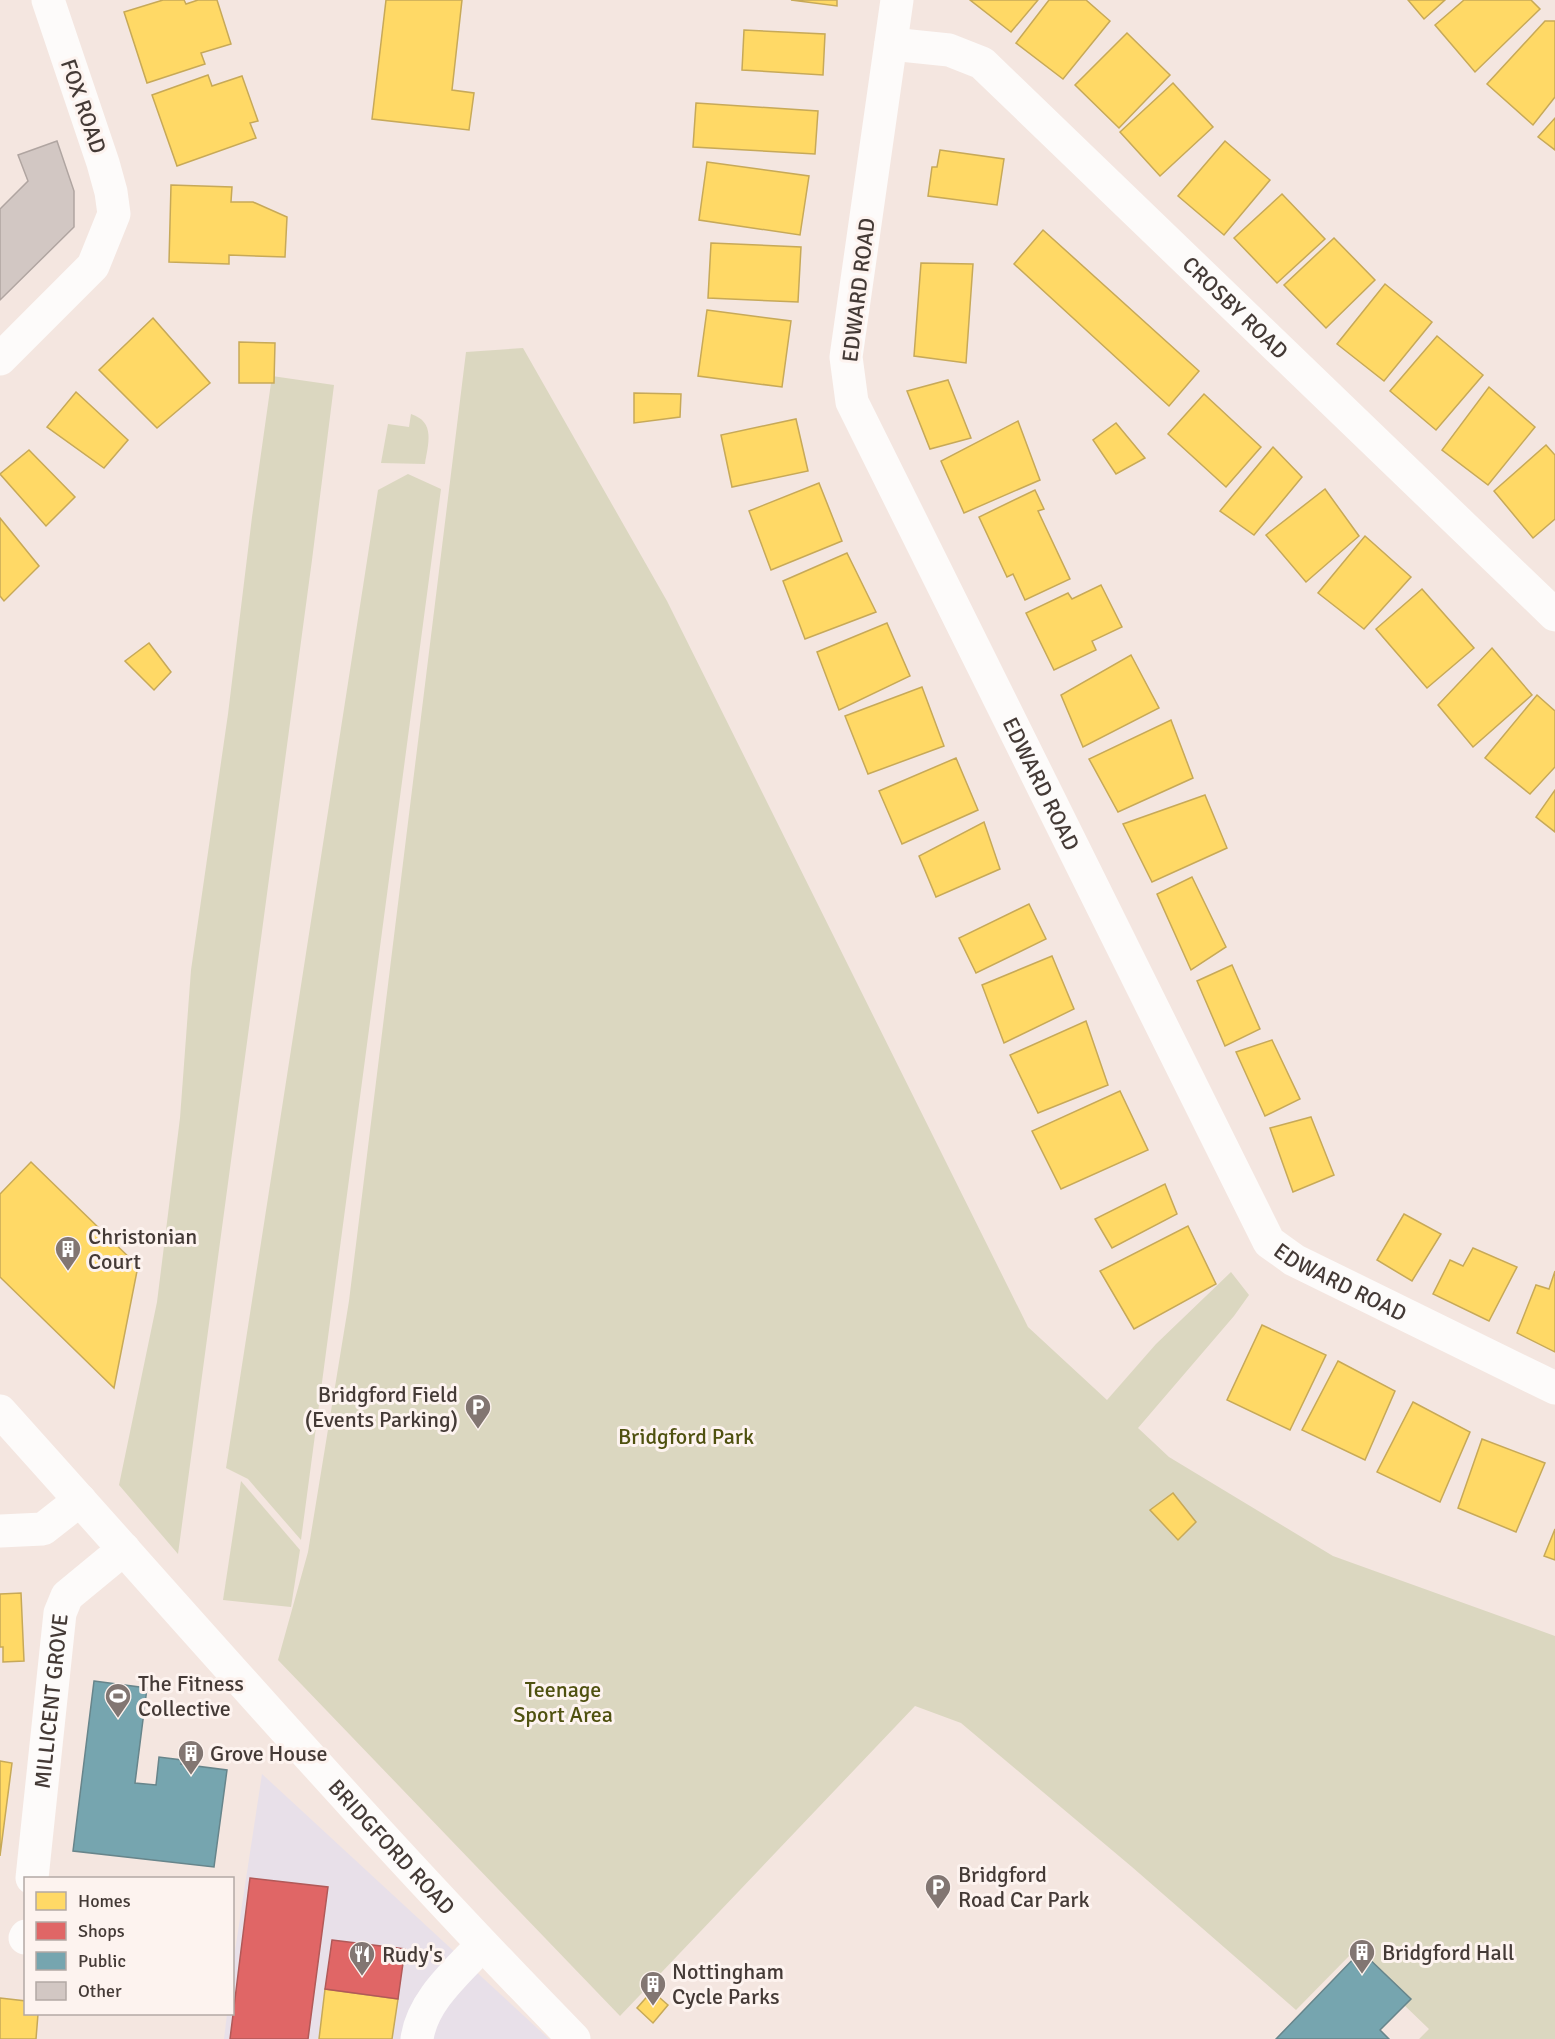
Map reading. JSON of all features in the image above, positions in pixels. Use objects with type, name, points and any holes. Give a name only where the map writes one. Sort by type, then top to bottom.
[{"type":"street","name":"FOX ROAD","points":[[0,359],[93,266],[114,214],[103,164],[48,0]]},
{"type":"street","name":"EDWARD ROAD","points":[[897,0],[846,357],[852,402],[857,413],[1269,1242],[1294,1260],[1555,1388]]},
{"type":"street","name":"CROSBY ROAD","points":[[891,44],[949,50],[982,63],[1555,615]]},
{"type":"street","name":"BRIDGFORD ROAD","points":[[0,1410],[260,1704],[482,1945],[574,2039]]},
{"type":"street","points":[[0,1531],[43,1528],[80,1500]]},
{"type":"street","name":"MILLICENT GROVE","points":[[32,1877],[60,1613],[67,1596],[124,1549]]},
{"type":"street","points":[[417,2039],[418,2028],[430,2004],[482,1945]]},
{"type":"shaded area","points":[[262,1774],[549,2039],[224,2039],[227,2015],[234,2015],[234,1957]]},
{"type":"green space","name":"Bridgford Park","points":[[523,348],[667,601],[1028,1327],[1107,1400],[1156,1344],[1231,1272],[1249,1295],[1234,1316],[1138,1428],[1169,1457],[1333,1556],[1555,1636],[1555,2039],[1419,2039],[1429,2029],[1351,1954],[1296,2010],[1132,1867],[961,1723],[915,1706],[620,2016],[278,1660],[308,1552],[349,1301],[466,352]]},
{"type":"green space","points":[[272,376],[334,385],[178,1554],[119,1485],[157,1302],[180,1118],[191,970],[228,714]]},
{"type":"green space","points":[[411,414],[424,422],[427,428],[425,464],[381,463],[388,424],[409,427]]},
{"type":"green space","points":[[408,474],[441,489],[301,1540],[248,1479],[226,1468],[378,490]]},
{"type":"green space","points":[[241,1481],[300,1550],[291,1607],[223,1600]]},
{"type":"building: Homes","points":[[163,0],[184,0],[186,4],[198,0],[217,0],[231,44],[201,53],[205,64],[147,83],[124,12]]},
{"type":"building: Homes","points":[[386,0],[462,0],[452,90],[474,93],[469,130],[372,119]]},
{"type":"building: Homes","points":[[791,0],[837,0],[837,6]]},
{"type":"building: Homes","points":[[970,0],[1038,0],[1011,32]]},
{"type":"building: Homes","points":[[1049,0],[1086,0],[1110,21],[1063,79],[1016,43]]},
{"type":"building: Homes","points":[[1408,0],[1445,0],[1424,19]]},
{"type":"building: Homes","points":[[1464,0],[1531,0],[1540,9],[1475,72],[1435,25]]},
{"type":"building: Homes","points":[[1545,21],[1555,21],[1555,97],[1533,125],[1487,84]]},
{"type":"building: Homes","points":[[744,30],[825,34],[823,75],[742,70]]},
{"type":"building: Homes","points":[[1127,33],[1170,75],[1119,128],[1075,85]]},
{"type":"building: Homes","points":[[208,75],[212,86],[242,76],[258,121],[250,123],[256,138],[177,166],[152,95]]},
{"type":"building: Homes","points":[[1173,83],[1213,127],[1160,176],[1120,132]]},
{"type":"building: Homes","points":[[696,103],[818,111],[815,154],[693,147]]},
{"type":"building: Homes","points":[[1555,118],[1555,150],[1538,137]]},
{"type":"building: Homes","points":[[1225,141],[1270,180],[1224,235],[1178,196]]},
{"type":"building: Homes","points":[[940,150],[1004,159],[997,205],[928,196],[932,167],[937,167]]},
{"type":"building: Homes","points":[[707,162],[809,176],[800,235],[699,220]]},
{"type":"building: Homes","points":[[171,185],[232,187],[231,202],[253,202],[287,217],[285,257],[229,255],[229,264],[169,262]]},
{"type":"building: Homes","points":[[1282,194],[1325,239],[1277,283],[1234,238]]},
{"type":"building: Homes","points":[[1043,230],[1199,371],[1169,406],[1014,264]]},
{"type":"building: Homes","points":[[1334,238],[1375,280],[1326,328],[1284,285]]},
{"type":"building: Homes","points":[[711,243],[801,247],[798,302],[708,298]]},
{"type":"building: Homes","points":[[921,263],[973,264],[966,363],[914,356]]},
{"type":"building: Homes","points":[[1385,284],[1432,322],[1384,381],[1337,344]]},
{"type":"building: Homes","points":[[707,310],[791,321],[782,387],[698,376]]},
{"type":"building: Homes","points":[[153,318],[210,383],[157,428],[99,370]]},
{"type":"building: Homes","points":[[1437,336],[1483,375],[1436,430],[1390,391]]},
{"type":"building: Homes","points":[[239,342],[275,343],[274,383],[239,383]]},
{"type":"building: Homes","points":[[948,380],[971,438],[930,449],[907,391]]},
{"type":"building: Homes","points":[[1489,387],[1535,427],[1488,485],[1442,450]]},
{"type":"building: Homes","points":[[76,392],[128,440],[104,468],[47,427]]},
{"type":"building: Homes","points":[[634,393],[681,394],[680,417],[634,423]]},
{"type":"building: Homes","points":[[1204,394],[1261,447],[1226,487],[1168,434]]},
{"type":"building: Homes","points":[[796,419],[808,471],[732,487],[721,435]]},
{"type":"building: Homes","points":[[1018,421],[1040,480],[964,513],[941,461]]},
{"type":"building: Homes","points":[[1116,423],[1145,458],[1116,474],[1093,440]]},
{"type":"building: Homes","points":[[1546,445],[1555,455],[1555,519],[1533,538],[1494,491]]},
{"type":"building: Homes","points":[[1273,447],[1302,477],[1254,535],[1220,511]]},
{"type":"building: Homes","points":[[29,450],[75,497],[46,526],[0,474]]},
{"type":"building: Homes","points":[[819,483],[842,541],[771,570],[749,511]]},
{"type":"building: Homes","points":[[1325,489],[1359,536],[1306,582],[1266,535]]},
{"type":"building: Homes","points":[[1035,490],[1044,509],[1038,511],[1070,579],[1025,600],[1013,574],[1007,577],[979,517]]},
{"type":"building: Homes","points":[[0,518],[39,566],[4,601],[0,596]]},
{"type":"building: Homes","points":[[1365,536],[1411,577],[1364,629],[1318,593]]},
{"type":"building: Homes","points":[[847,553],[876,612],[805,639],[783,581]]},
{"type":"building: Homes","points":[[1101,585],[1122,627],[1092,641],[1096,650],[1054,670],[1026,613],[1068,593],[1072,599]]},
{"type":"building: Homes","points":[[1422,589],[1474,648],[1427,688],[1376,629]]},
{"type":"building: Homes","points":[[887,623],[910,676],[839,710],[817,652]]},
{"type":"building: Homes","points":[[149,643],[171,672],[154,690],[125,661]]},
{"type":"building: Homes","points":[[1492,648],[1532,695],[1473,747],[1438,705]]},
{"type":"building: Homes","points":[[1131,655],[1159,708],[1083,747],[1061,695]]},
{"type":"building: Homes","points":[[922,687],[944,746],[868,774],[845,716]]},
{"type":"building: Homes","points":[[1537,695],[1555,711],[1555,767],[1530,794],[1485,758]]},
{"type":"building: Homes","points":[[1171,720],[1193,778],[1118,812],[1089,759]]},
{"type":"building: Homes","points":[[956,758],[978,810],[902,844],[879,791]]},
{"type":"building: Homes","points":[[1555,790],[1555,832],[1536,817]]},
{"type":"building: Homes","points":[[1205,795],[1227,848],[1152,882],[1123,824]]},
{"type":"building: Homes","points":[[984,822],[1000,869],[936,897],[919,856]]},
{"type":"building: Homes","points":[[1192,877],[1226,947],[1191,970],[1157,894]]},
{"type":"building: Homes","points":[[1029,904],[1046,939],[976,973],[959,938]]},
{"type":"building: Homes","points":[[1052,956],[1074,1009],[1004,1043],[982,985]]},
{"type":"building: Homes","points":[[1232,965],[1260,1029],[1225,1046],[1197,981]]},
{"type":"building: Homes","points":[[1086,1021],[1108,1085],[1038,1113],[1010,1055]]},
{"type":"building: Homes","points":[[1272,1040],[1300,1099],[1265,1116],[1236,1052]]},
{"type":"building: Homes","points":[[1120,1091],[1148,1150],[1061,1189],[1032,1131]]},
{"type":"building: Homes","points":[[1311,1117],[1334,1175],[1293,1192],[1270,1128]]},
{"type":"building: Homes","name":"Christonian Court","points":[[31,1162],[138,1266],[114,1388],[0,1277],[0,1194]]},
{"type":"building: Homes","points":[[1165,1184],[1177,1214],[1112,1248],[1095,1219]]},
{"type":"building: Homes","points":[[1404,1214],[1441,1234],[1412,1281],[1377,1260]]},
{"type":"building: Homes","points":[[1188,1226],[1216,1284],[1134,1329],[1100,1271]]},
{"type":"building: Homes","points":[[1473,1248],[1517,1267],[1489,1321],[1433,1294],[1450,1260],[1463,1266]]},
{"type":"building: Homes","points":[[1555,1271],[1555,1352],[1517,1333],[1536,1285],[1549,1289]]},
{"type":"building: Homes","points":[[1262,1325],[1326,1355],[1290,1430],[1227,1400]]},
{"type":"building: Homes","points":[[1338,1361],[1395,1391],[1365,1460],[1302,1430]]},
{"type":"building: Homes","points":[[1413,1402],[1470,1432],[1440,1502],[1377,1472]]},
{"type":"building: Homes","points":[[1482,1439],[1545,1463],[1516,1532],[1458,1508]]},
{"type":"building: Homes","points":[[1173,1493],[1196,1522],[1178,1540],[1150,1510]]},
{"type":"building: Homes","points":[[1555,1529],[1555,1560],[1544,1556]]},
{"type":"building: Homes","points":[[21,1593],[24,1661],[3,1662],[3,1647],[0,1647],[0,1594]]},
{"type":"building: Homes","points":[[0,1761],[12,1763],[0,1856]]},
{"type":"building: Homes","points":[[325,1989],[398,1999],[392,2039],[319,2039]]},
{"type":"building: Homes","name":"Nottingham Cycle Parks","points":[[652,1991],[668,2005],[653,2023],[637,2008]]},
{"type":"building: Homes","points":[[0,1998],[24,2001],[24,2015],[38,2015],[36,2039],[0,2039]]},
{"type":"building: Shops","points":[[250,1878],[328,1887],[308,2039],[230,2039]]},
{"type":"building: Shops","points":[[332,1940],[405,1949],[398,1999],[325,1989]]},
{"type":"building: Public","name":"Grove House","points":[[94,1681],[147,1688],[135,1783],[156,1785],[159,1757],[182,1760],[181,1764],[227,1770],[214,1867],[73,1851]]},
{"type":"building: Public","name":"Bridgford Hall","points":[[1361,1951],[1411,1999],[1380,2030],[1389,2039],[1276,2039]]},
{"type":"building: Other","points":[[57,141],[74,191],[74,227],[0,300],[0,209],[28,181],[18,155]]},
{"type":"place","name":"Christonian Court","points":[[68,1272]]},
{"type":"place","name":"Bridgford Field (Events Parking)","points":[[478,1430]]},
{"type":"place","name":"The Fitness Collective","points":[[118,1719]]},
{"type":"place","name":"Grove House","points":[[191,1776]]},
{"type":"place","name":"Bridgford Road Car Park","points":[[938,1910]]},
{"type":"place","name":"Bridgford Hall","points":[[1362,1975]]},
{"type":"place","name":"Rudy's","points":[[362,1977]]},
{"type":"place","name":"Nottingham Cycle Parks","points":[[653,2007]]},
{"type":"park label","name":"Teenage Sport Area","points":[[563,1702]]}]
